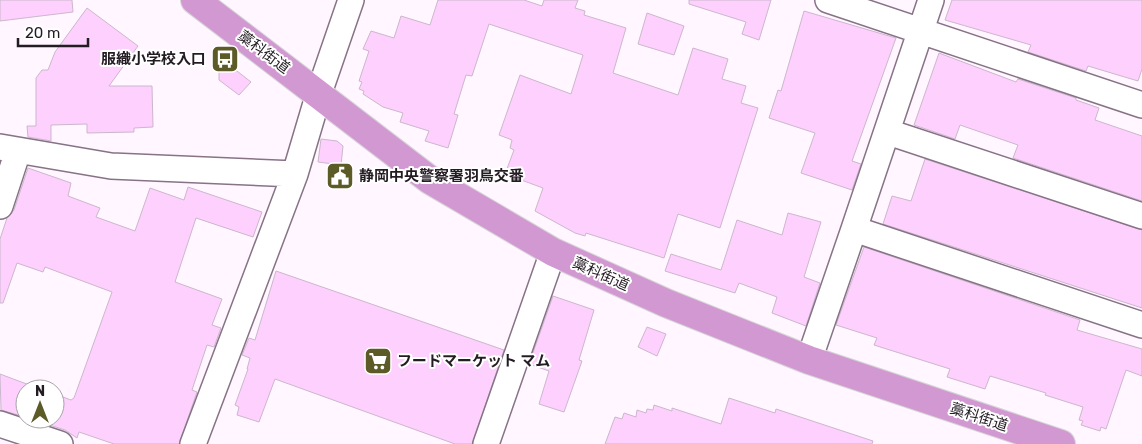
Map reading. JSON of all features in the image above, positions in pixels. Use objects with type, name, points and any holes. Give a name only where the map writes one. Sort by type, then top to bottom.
[{"type":"highway","name":"藁科街道","points":[[195,0],[319,93],[382,145],[430,180],[553,252],[666,303],[809,360],[1061,444]]},
{"type":"street","points":[[193,444],[295,174],[319,93],[351,0]]},
{"type":"street","points":[[828,0],[1142,104]]},
{"type":"street","points":[[809,360],[888,132],[931,0]]},
{"type":"street","points":[[888,132],[1142,216]]},
{"type":"street","points":[[0,206],[9,149],[111,166],[295,174]]},
{"type":"street","points":[[854,229],[1142,325]]},
{"type":"street","points":[[486,444],[553,252]]},
{"type":"street","points":[[0,424],[60,444]]},
{"type":"building","points":[[0,0],[72,0],[73,12],[0,21]]},
{"type":"building","points":[[438,0],[524,0],[542,6],[544,0],[578,0],[575,8],[585,11],[584,15],[626,28],[613,73],[678,95],[693,48],[728,59],[722,79],[746,86],[741,103],[758,108],[720,228],[678,214],[664,258],[586,233],[585,236],[575,233],[535,211],[543,188],[505,174],[514,150],[510,148],[512,140],[499,135],[520,75],[571,94],[583,55],[489,24],[472,76],[466,75],[454,114],[458,115],[448,148],[425,141],[429,131],[400,122],[403,113],[383,107],[363,94],[364,91],[359,89],[362,82],[359,81],[369,51],[363,49],[371,31],[394,38],[401,16],[430,25]]},
{"type":"building","points":[[689,0],[771,0],[759,40],[742,34],[746,22],[689,4]]},
{"type":"building","points":[[952,0],[1142,0],[1142,69],[1138,81],[1088,66],[1086,71],[1028,52],[1031,45],[945,20]]},
{"type":"building","points":[[87,8],[138,46],[109,86],[152,86],[153,127],[134,128],[134,132],[87,133],[87,124],[51,125],[51,141],[28,137],[27,126],[36,126],[36,78],[42,70],[48,70],[55,52]]},
{"type":"building","points":[[804,11],[896,38],[852,161],[861,164],[852,190],[801,173],[815,133],[769,118],[778,90],[781,91]]},
{"type":"building","points":[[647,13],[684,26],[674,55],[638,44]]},
{"type":"building","points":[[939,53],[1016,82],[1018,79],[1076,98],[1076,100],[1099,108],[1095,120],[1142,136],[1142,201],[1013,158],[1018,145],[960,125],[955,139],[914,125]]},
{"type":"building","points":[[219,57],[251,82],[239,95],[219,80]]},
{"type":"building","points":[[321,139],[337,141],[343,146],[341,165],[318,162]]},
{"type":"building","points":[[925,159],[1142,230],[1142,308],[883,224],[892,196],[911,201]]},
{"type":"building","points":[[28,168],[71,183],[68,196],[100,208],[96,217],[135,231],[150,188],[184,200],[188,187],[262,212],[253,237],[196,218],[175,282],[222,299],[212,325],[221,328],[214,347],[207,345],[192,390],[197,392],[179,444],[114,444],[79,432],[77,438],[62,429],[65,429],[65,398],[71,400],[74,398],[112,292],[45,267],[43,272],[17,263],[3,303],[0,303],[0,239],[7,218],[14,210]]},
{"type":"building","points":[[788,213],[821,222],[804,277],[820,283],[806,326],[772,313],[777,297],[739,283],[735,293],[665,271],[671,254],[721,270],[737,220],[782,235]]},
{"type":"building","points":[[864,247],[1080,320],[1077,330],[1142,349],[1142,376],[1126,370],[1106,429],[1101,427],[1100,431],[1081,425],[1083,421],[1079,420],[1083,407],[1045,395],[1046,393],[990,376],[985,389],[947,377],[950,369],[874,345],[877,338],[836,325]]},
{"type":"building","name":"フードマーケット マム","points":[[276,271],[504,350],[472,444],[455,444],[275,379],[259,422],[237,415],[239,407],[235,405],[250,358],[242,355],[249,338],[255,340]]},
{"type":"building","points":[[553,296],[594,310],[579,360],[582,361],[564,412],[539,404],[549,371],[529,364]]},
{"type":"building","points":[[647,327],[666,334],[657,356],[638,347]]},
{"type":"building","points":[[0,374],[15,380],[15,414],[1,410]]},
{"type":"building","points":[[729,398],[775,413],[776,409],[873,441],[872,444],[605,444],[615,417],[622,419],[624,413],[636,417],[637,410],[646,413],[647,409],[653,410],[654,405],[672,411],[672,408],[721,424]]},
{"type":"place","name":"服織小学校入口","points":[[225,59]]},
{"type":"place","name":"静岡中央警察署羽鳥交番","points":[[340,176]]},
{"type":"place","name":"フードマーケット マム","points":[[378,361]]}]
